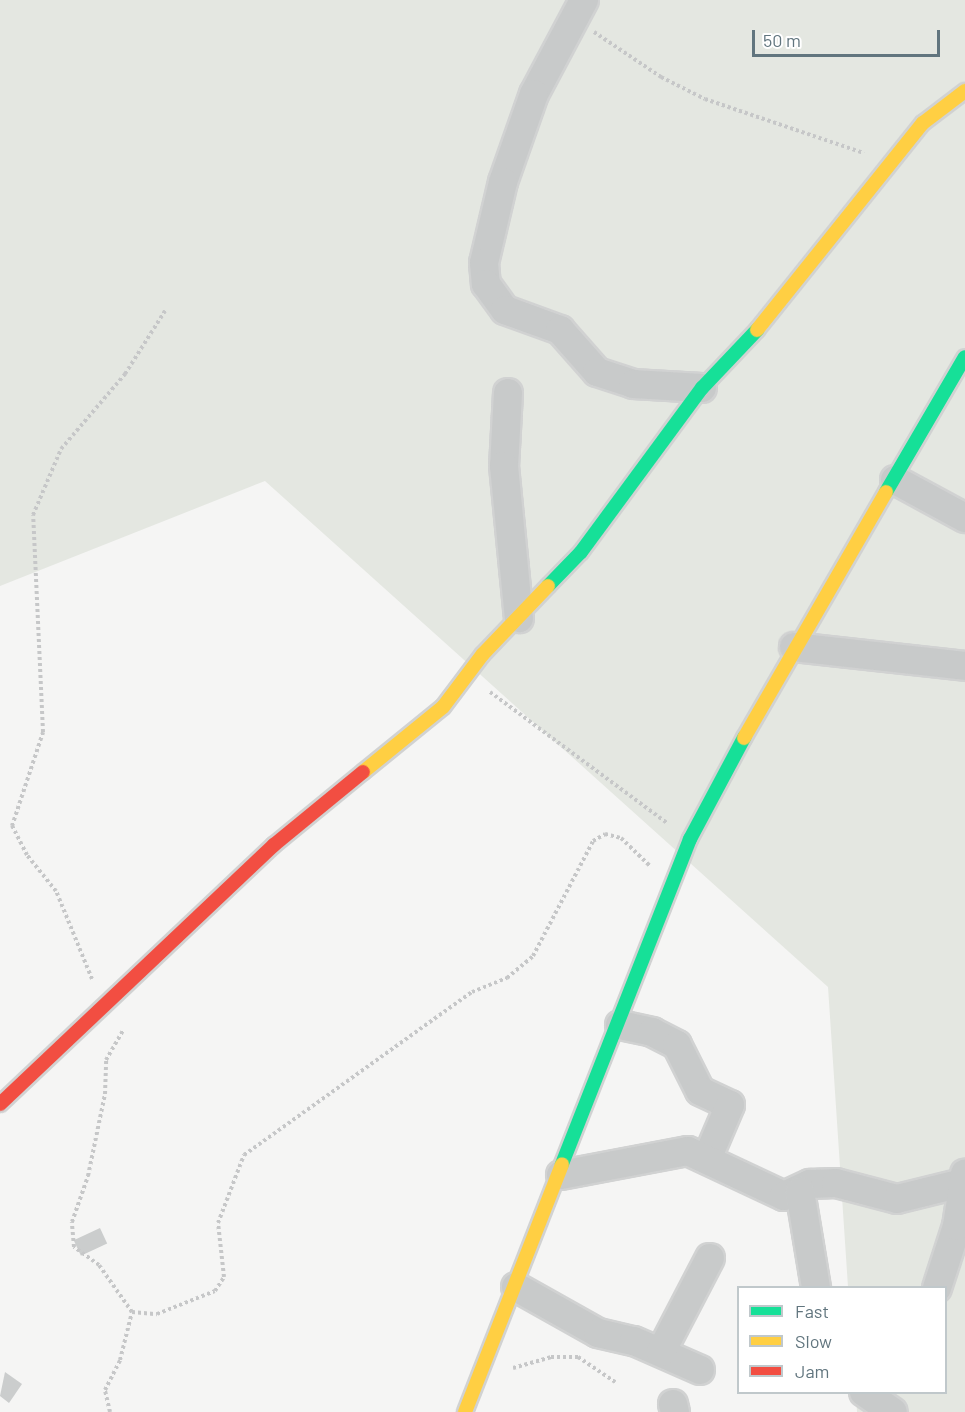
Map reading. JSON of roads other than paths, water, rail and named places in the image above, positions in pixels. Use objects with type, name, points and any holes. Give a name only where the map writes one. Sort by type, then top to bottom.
[{"type":"street","points":[[581,9],[534,94],[503,182],[484,263],[486,284],[505,310],[560,330],[597,372],[633,384],[702,388]]},
{"type":"street","points":[[0,1104],[309,814],[431,719],[465,678],[581,552],[702,388],[765,321],[923,123],[965,91]]},
{"type":"street","points":[[465,1412],[620,1025],[669,885],[690,839],[794,647],[895,480],[965,357]]},
{"type":"street","points":[[508,393],[504,466],[519,618]]},
{"type":"street","points":[[895,480],[965,518]]},
{"type":"street","points":[[794,647],[965,666]]},
{"type":"street","points":[[620,1025],[652,1032],[677,1045],[700,1091],[730,1105],[706,1159]]},
{"type":"street","points":[[561,1175],[675,1151],[694,1152],[784,1196],[800,1191],[810,1184],[836,1183],[897,1198],[963,1178],[957,1226],[937,1286]]},
{"type":"street","points":[[800,1191],[816,1286]]},
{"type":"street","points":[[661,1352],[710,1258]]},
{"type":"street","points":[[516,1287],[598,1333],[661,1352],[700,1370]]},
{"type":"street","points":[[867,1394],[893,1412]]},
{"type":"street","points":[[902,1394],[904,1412]]}]
